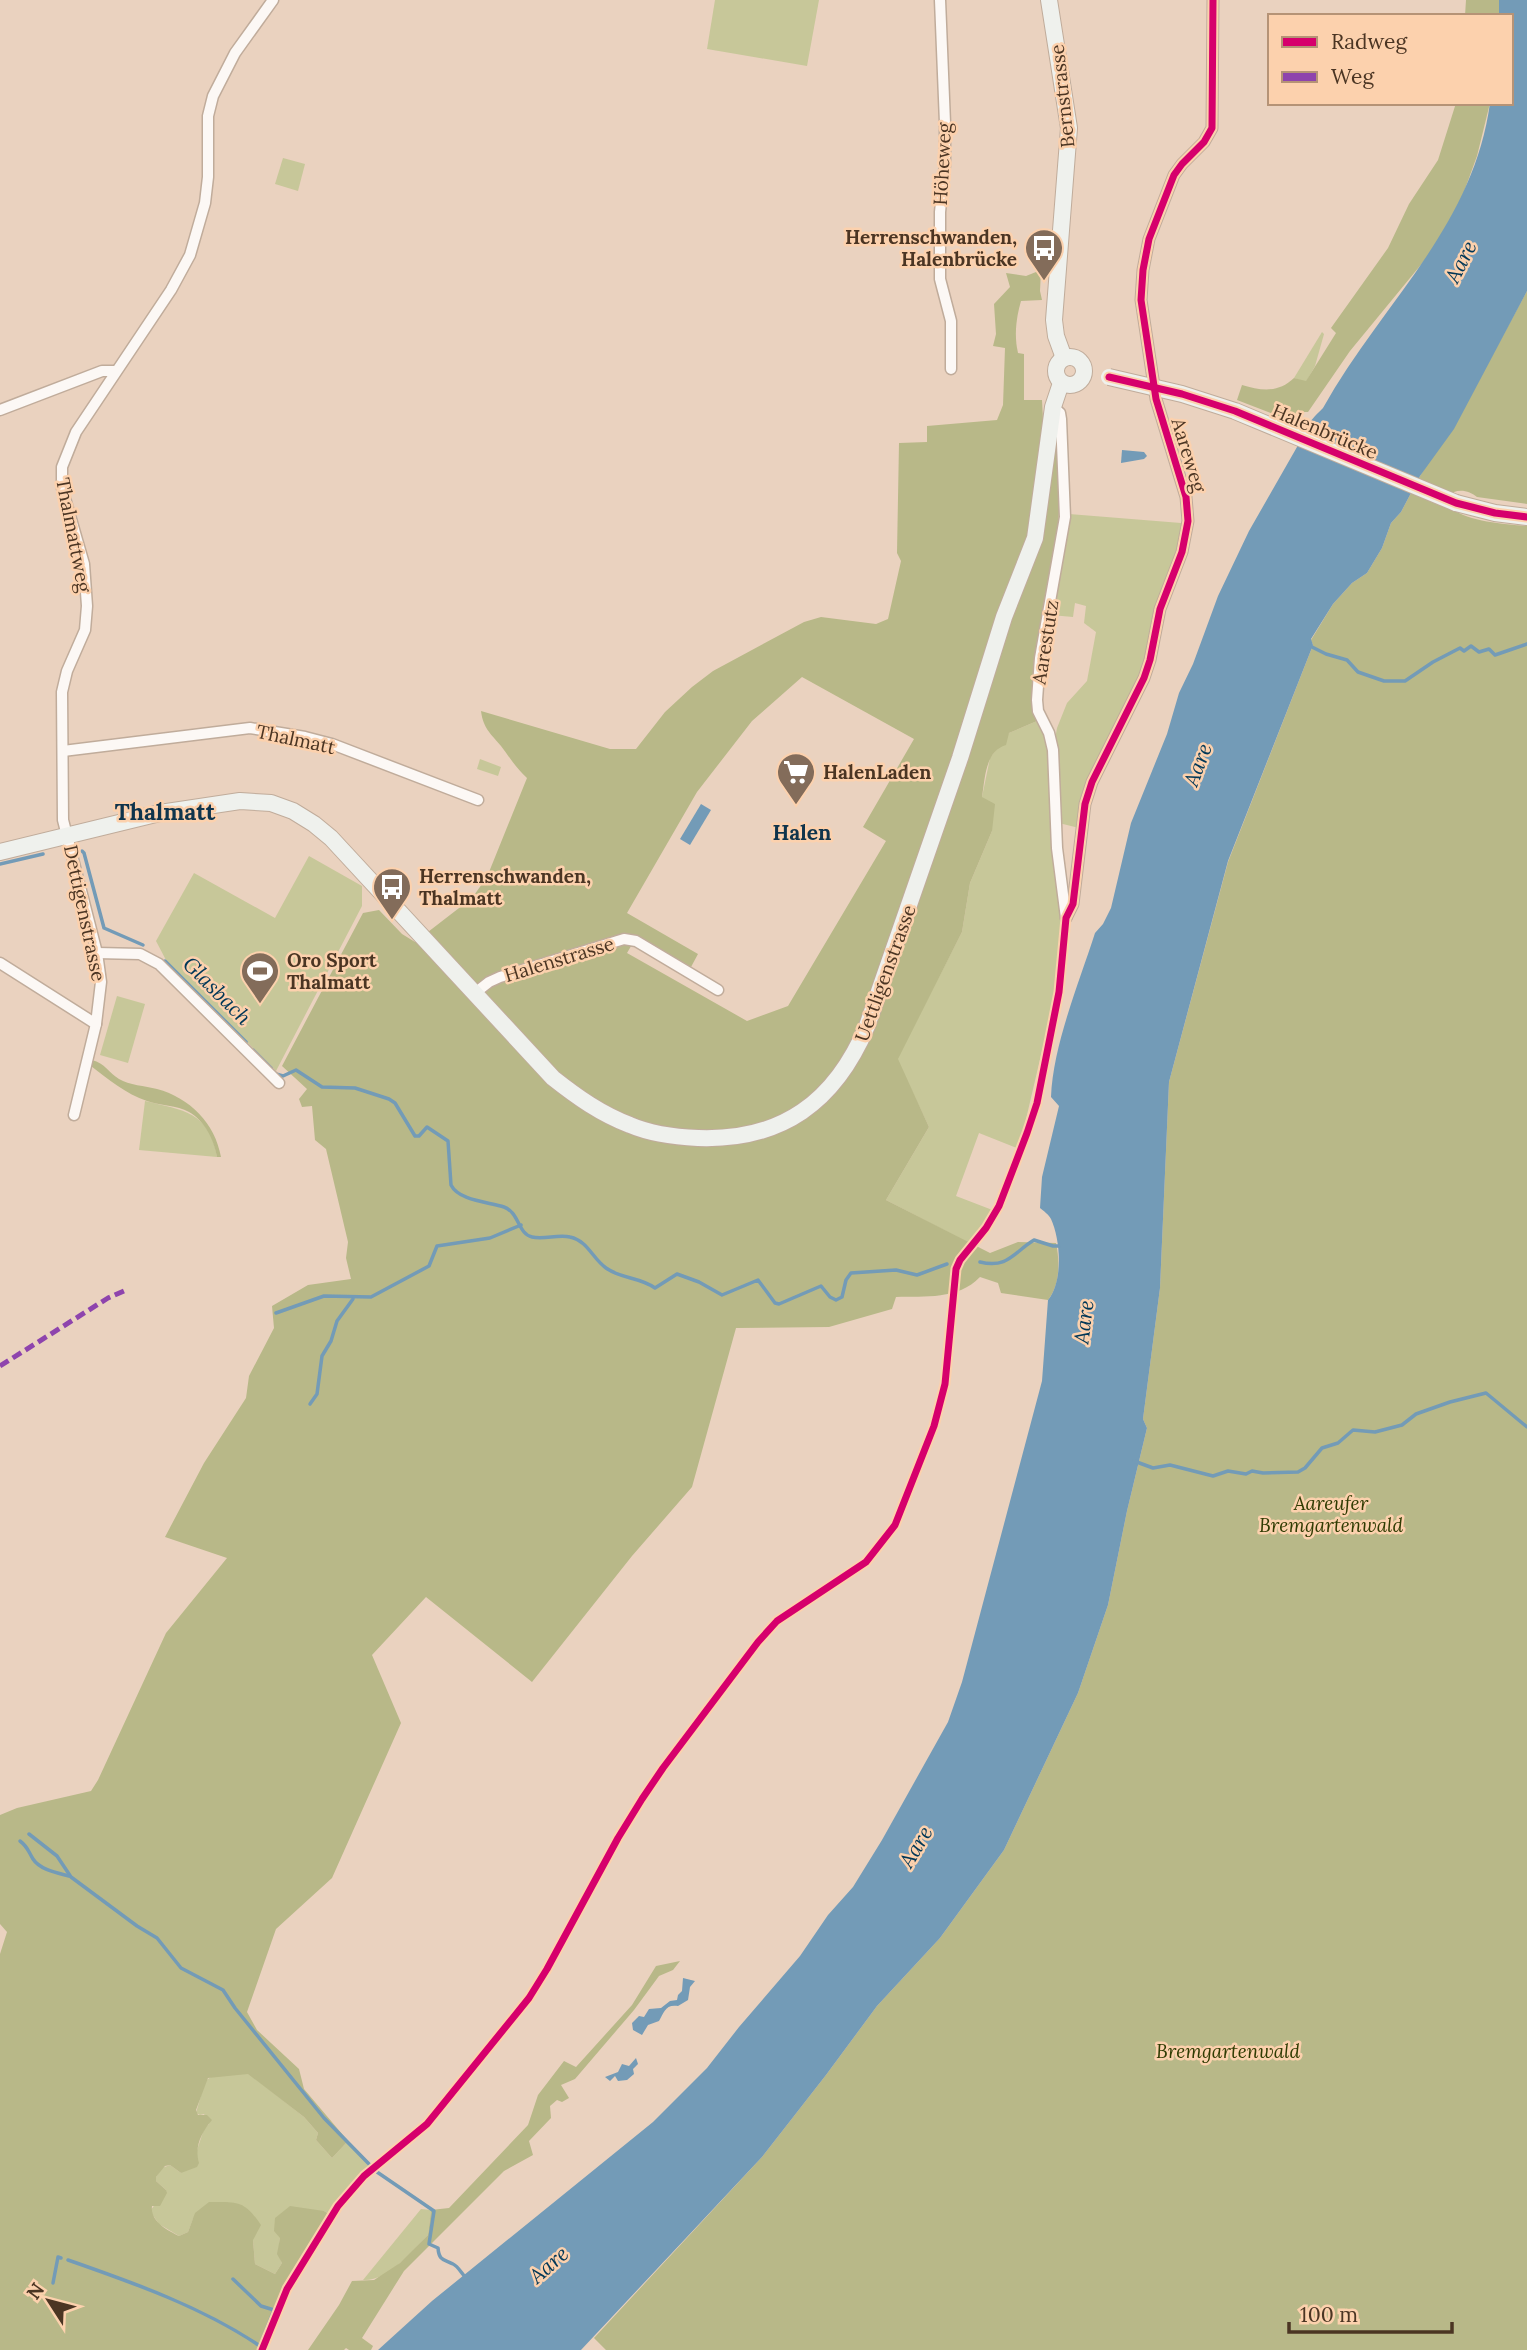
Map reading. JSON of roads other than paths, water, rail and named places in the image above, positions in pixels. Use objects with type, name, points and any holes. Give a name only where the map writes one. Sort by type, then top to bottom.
[{"type":"main road","name":"Bernstrasse","points":[[1049,0],[1069,128],[1054,320],[1056,336],[1064,358]]},
{"type":"main road","points":[[1064,358],[1077,359],[1083,366],[1084,373],[1076,384],[1069,386],[1061,383],[1055,370],[1064,358]]},
{"type":"main road","name":"Halenbrücke","points":[[1084,373],[1182,394],[1244,415],[1456,503],[1495,513],[1527,517]]},
{"type":"main road","name":"Uettligenstrasse","points":[[0,852],[68,834],[221,802],[249,800],[281,806],[304,817],[331,838],[553,1078],[577,1097],[602,1113],[631,1126],[658,1133],[715,1138],[747,1135],[770,1128],[812,1105],[830,1088],[856,1052],[867,1026],[960,758],[1004,617],[1032,547],[1039,517],[1053,408],[1061,383]]},
{"type":"street","name":"Thalmattweg","points":[[68,834],[64,820],[61,711],[64,681],[85,630],[88,606],[84,564],[62,488],[62,467],[70,441],[171,290],[190,255],[205,203],[208,177],[208,116],[213,96],[235,53],[273,0]]},
{"type":"street","name":"Höheweg","points":[[940,0],[945,123],[945,164],[940,212],[940,279],[951,321],[951,369]]},
{"type":"street","name":"Aareweg","points":[[1066,918],[1073,904],[1085,804],[1144,678],[1160,609],[1185,541],[1188,506],[1156,399],[1141,300],[1149,239],[1174,176],[1204,142],[1212,128],[1213,0]]},
{"type":"street","points":[[0,410],[102,371],[115,371]]},
{"type":"street","name":"Aarestutz","points":[[1053,408],[1060,413],[1061,419],[1065,517],[1040,658],[1037,700],[1038,711],[1049,733],[1053,750],[1057,848],[1066,918]]},
{"type":"street","name":"Thalmatt","points":[[64,751],[250,728],[332,744],[478,800]]},
{"type":"street","name":"Dettigenstrasse","points":[[68,834],[97,953],[101,982],[96,1024],[74,1115]]},
{"type":"street","name":"Halenstrasse","points":[[475,993],[500,977],[624,939],[636,941],[718,990]]},
{"type":"street","points":[[97,953],[140,954],[159,964],[279,1083]]},
{"type":"street","points":[[0,963],[96,1024]]},
{"type":"water","name":"Aare","points":[[1499,0],[1527,0],[1527,291],[1454,429],[1420,476],[1401,512],[1391,523],[1382,548],[1367,573],[1352,583],[1333,604],[1311,639],[1313,645],[1228,861],[1169,1082],[1160,1288],[1143,1419],[1147,1428],[1108,1605],[1078,1693],[1004,1850],[940,1938],[877,2006],[762,2157],[581,2350],[378,2350],[432,2301],[653,2122],[707,2068],[853,1887],[948,1722],[962,1682],[1042,1381],[1048,1300],[1056,1283],[1059,1261],[1054,1228],[1050,1218],[1040,1208],[1042,1177],[1059,1106],[1051,1097],[1056,1056],[1068,1014],[1095,933],[1111,908],[1131,823],[1167,734],[1179,693],[1193,664],[1218,596],[1249,531],[1297,447],[1303,431],[1323,408],[1346,370],[1422,264],[1445,227],[1465,189],[1480,148],[1490,105],[1513,105],[1513,14],[1499,14]]},
{"type":"water","points":[[1122,450],[1144,452],[1147,456],[1144,459],[1121,463]]},
{"type":"water","points":[[701,804],[711,810],[690,845],[680,839]]},
{"type":"water","points":[[683,1978],[695,1981],[690,1987],[688,2000],[668,2008],[659,2021],[648,2025],[642,2035],[633,2030],[632,2023],[639,2016],[644,2017],[649,2009],[661,2008],[670,2001],[677,2000],[682,1991]]},
{"type":"water","points":[[636,2058],[638,2064],[633,2069],[634,2074],[627,2080],[618,2081],[615,2076],[610,2081],[605,2077],[618,2072],[622,2064],[629,2066]]},
{"type":"waterway","points":[[1310,646],[1347,660],[1358,672],[1384,681],[1405,681],[1460,648],[1464,651],[1471,646],[1479,652],[1489,649],[1495,655],[1527,644]]},
{"type":"waterway","name":"Glasbach","points":[[82,851],[104,928],[143,945]]},
{"type":"waterway","name":"Glasbach","points":[[0,864],[43,854]]},
{"type":"waterway","name":"Glasbach","points":[[165,961],[246,1042]]},
{"type":"waterway","name":"Glasbach","points":[[253,1050],[271,1068]]},
{"type":"waterway","name":"Glasbach","points":[[276,1074],[283,1076],[296,1070],[322,1087],[355,1088],[389,1099],[395,1103],[415,1136],[419,1136],[427,1127],[448,1141],[451,1185],[455,1190],[475,1200],[509,1210],[527,1235],[576,1239],[606,1268],[655,1288],[677,1274],[722,1295],[758,1280],[775,1303],[779,1304],[821,1286],[836,1300],[842,1297],[846,1280],[851,1273],[896,1270],[917,1275],[947,1264]]},
{"type":"waterway","points":[[276,1313],[324,1296],[371,1297],[429,1266],[437,1246],[490,1238],[521,1225]]},
{"type":"waterway","name":"Glasbach","points":[[980,1262],[990,1264],[1004,1261],[1034,1240],[1059,1246]]},
{"type":"waterway","points":[[310,1404],[317,1394],[322,1356],[331,1341],[337,1321],[353,1299]]},
{"type":"waterway","points":[[1134,1461],[1153,1468],[1170,1465],[1213,1476],[1228,1471],[1246,1474],[1252,1471],[1298,1472],[1305,1468],[1322,1448],[1338,1443],[1353,1430],[1375,1432],[1402,1425],[1416,1414],[1486,1393],[1527,1427]]},
{"type":"waterway","points":[[29,1834],[57,1856],[71,1877],[157,1938],[181,1968],[223,1990],[324,2118],[369,2164]]},
{"type":"waterway","points":[[20,1841],[40,1866],[69,1876]]},
{"type":"waterway","points":[[377,2172],[434,2211],[429,2244],[438,2248],[441,2257],[455,2265],[466,2278]]},
{"type":"waterway","points":[[53,2283],[58,2257],[61,2258]]},
{"type":"waterway","points":[[68,2260],[191,2308],[260,2346]]},
{"type":"waterway","points":[[233,2279],[261,2306],[274,2310],[260,2346]]},
{"type":"place","name":"Herrenschwanden, Halenbrücke","points":[[1044,282]]},
{"type":"place","name":"HalenLaden","points":[[796,806]]},
{"type":"place","name":"Herrenschwanden, Thalmatt","points":[[392,921]]},
{"type":"place","name":"Oro Sport Thalmatt","points":[[260,1005]]},
{"type":"district","name":"Thalmatt","points":[[165,812]]},
{"type":"district","name":"Halen","points":[[802,833]]},
{"type":"park label","name":"Aareufer Bremgartenwald","points":[[1331,1514]]},
{"type":"park label","name":"Bremgartenwald","points":[[1228,2051]]}]
